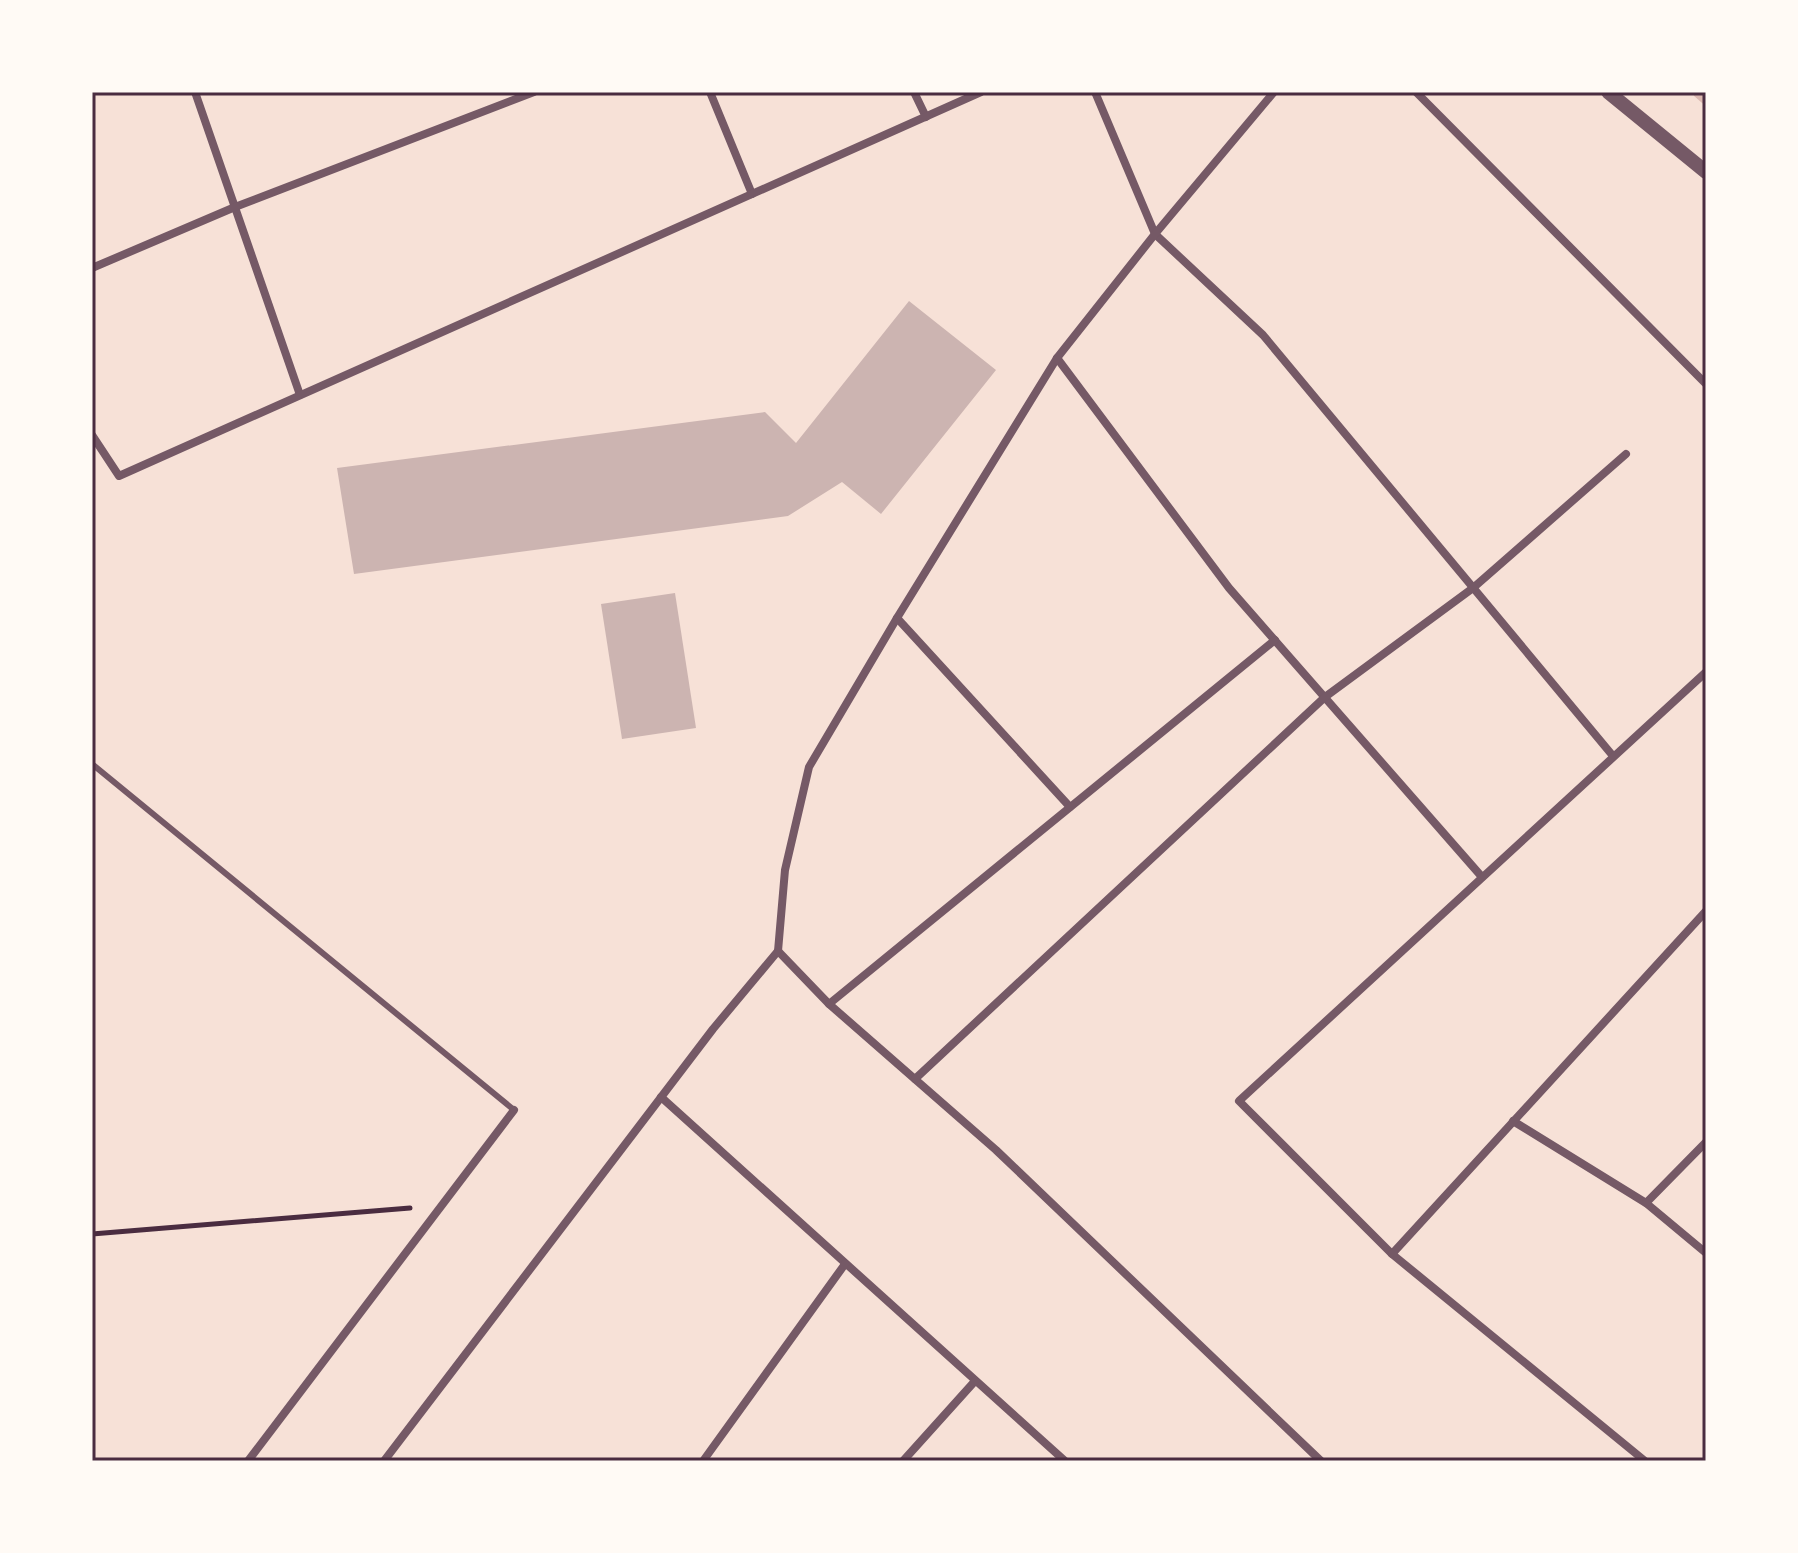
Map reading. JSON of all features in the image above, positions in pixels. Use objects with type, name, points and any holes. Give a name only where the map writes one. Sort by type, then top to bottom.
[{"type":"street","points":[[195,92],[300,395]]},
{"type":"street","points":[[92,268],[235,207],[534,92]]},
{"type":"street","points":[[710,92],[752,194]]},
{"type":"street","points":[[914,92],[926,117]]},
{"type":"street","points":[[92,435],[119,476],[981,92]]},
{"type":"street","points":[[1095,92],[1155,234],[1263,335],[1613,756]]},
{"type":"street","points":[[384,1461],[713,1029],[778,951],[785,870],[809,767],[1057,358],[1155,234],[1274,92]]},
{"type":"street","points":[[1416,92],[1706,384]]},
{"type":"street","points":[[1608,92],[1706,172]]},
{"type":"street","points":[[1057,358],[1229,588],[1482,877]]},
{"type":"street","points":[[915,1079],[1325,697],[1473,588],[1626,454]]},
{"type":"street","points":[[897,618],[1070,807]]},
{"type":"street","points":[[829,1004],[1275,640]]},
{"type":"street","points":[[1645,1461],[1392,1254],[1239,1101],[1706,672]]},
{"type":"street","points":[[1392,1254],[1706,911]]},
{"type":"street","points":[[778,951],[829,1004],[996,1150],[1321,1461]]},
{"type":"street","points":[[661,1097],[1065,1461]]},
{"type":"street","points":[[248,1461],[514,1110]]},
{"type":"street","points":[[1513,1121],[1646,1203],[1706,1253]]},
{"type":"street","points":[[1646,1203],[1706,1142]]},
{"type":"street","points":[[703,1461],[845,1264]]},
{"type":"street","points":[[903,1461],[975,1381]]},
{"type":"lane","points":[[92,764],[514,1110]]},
{"type":"path","points":[[92,1234],[441,1206]]},
{"type":"building","points":[[909,301],[996,370],[881,514],[842,482],[788,516],[354,574],[337,468],[765,412],[796,443]]},
{"type":"building","points":[[675,593],[696,728],[622,739],[601,604]]},
{"type":"waterway","points":[[1698,92],[1706,99]]}]
